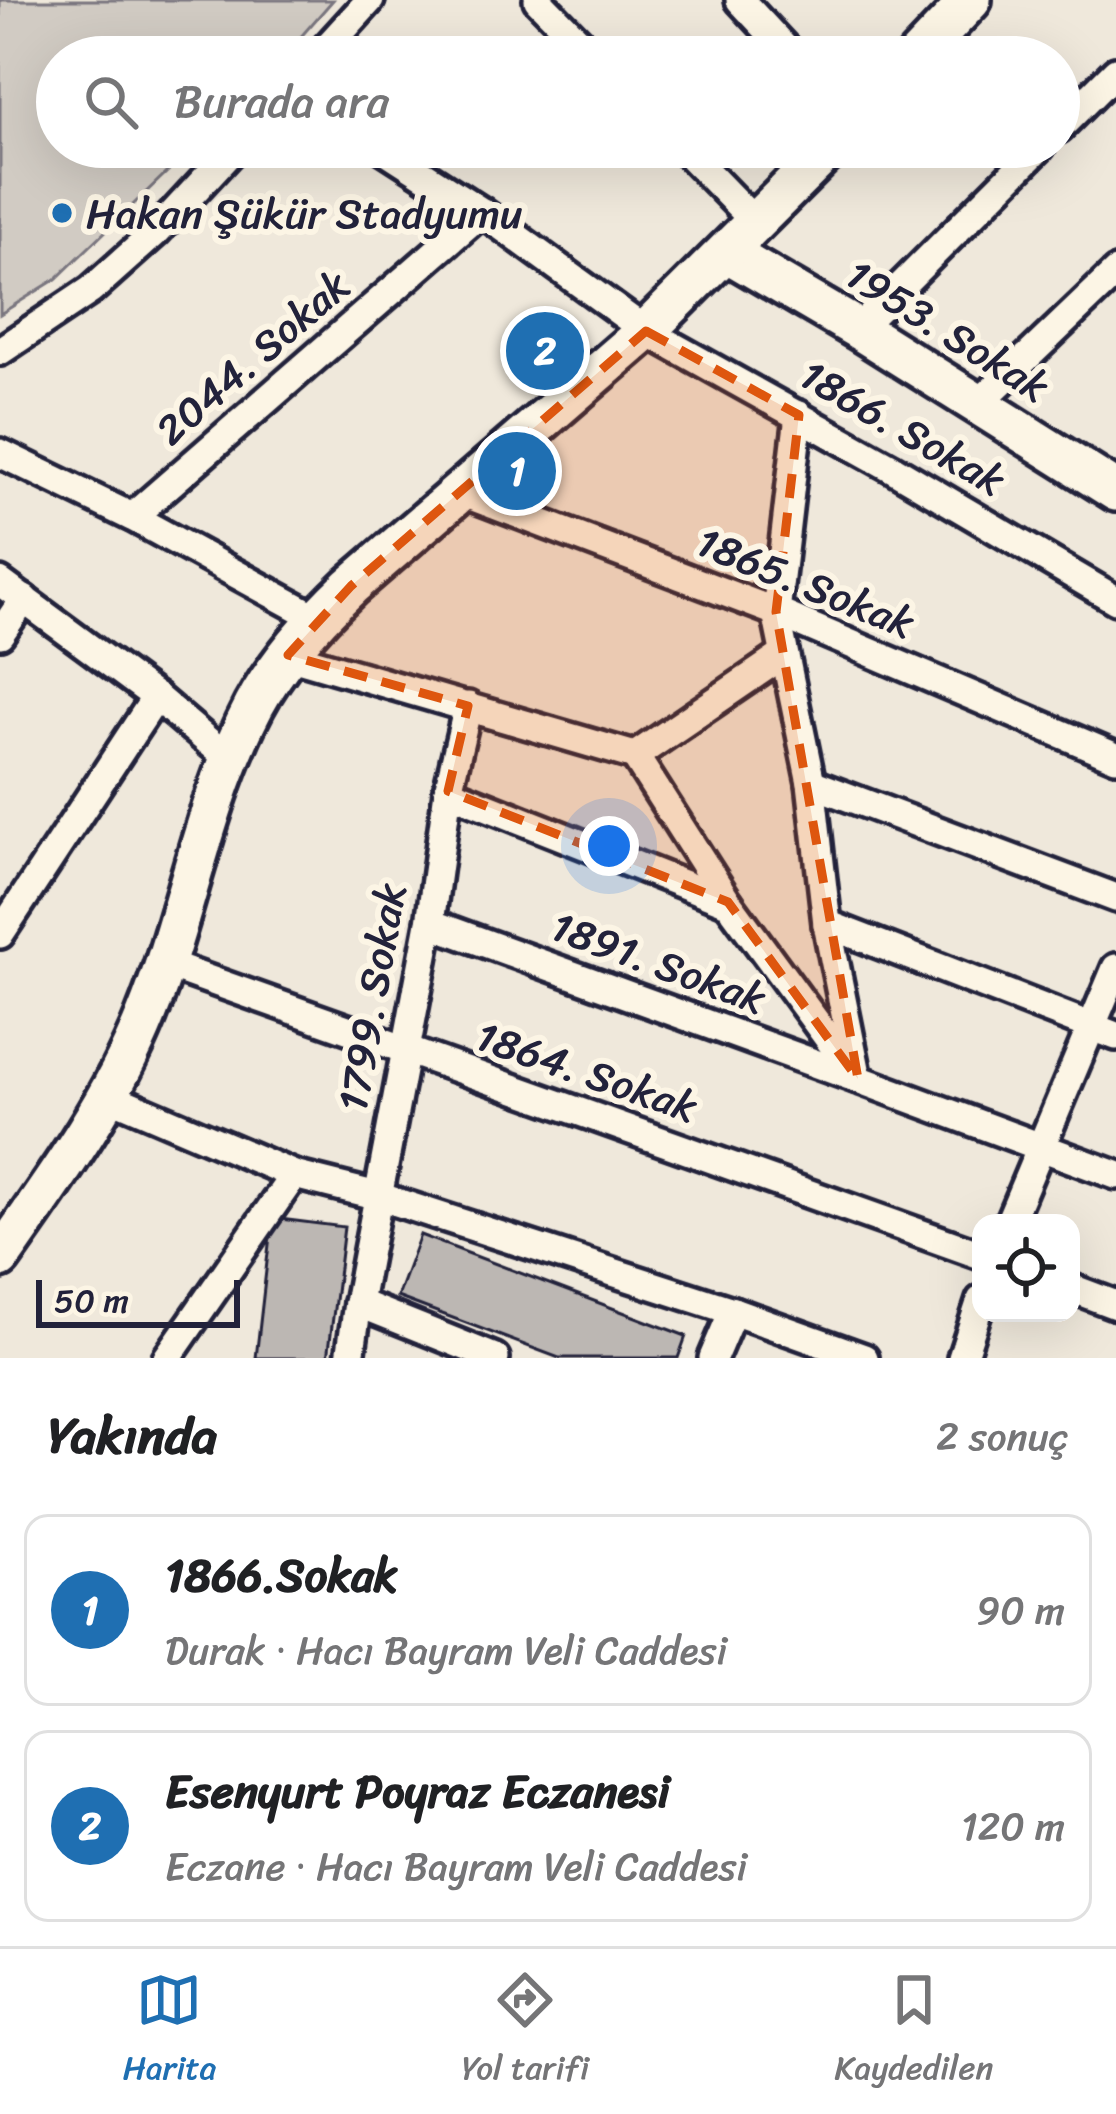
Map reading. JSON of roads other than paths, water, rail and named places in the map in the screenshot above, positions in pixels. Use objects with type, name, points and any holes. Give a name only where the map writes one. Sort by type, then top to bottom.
[{"type":"main road","points":[[935,36],[965,2]]},
{"type":"main road","points":[[4,1247],[107,1095],[145,1020],[229,759],[256,702],[288,655],[317,618],[646,331],[810,168]]},
{"type":"main road","name":"1953. Sokak","points":[[728,253],[1116,491]]},
{"type":"street","points":[[337,36],[370,0]]},
{"type":"street","points":[[538,0],[573,36]]},
{"type":"street","points":[[740,0],[773,36]]},
{"type":"street","points":[[1080,107],[1116,71]]},
{"type":"street","points":[[0,351],[92,290],[156,232],[215,168]]},
{"type":"street","name":"1866. Sokak","points":[[414,168],[646,331],[1116,600]]},
{"type":"street","points":[[702,168],[756,223]]},
{"type":"street","points":[[858,329],[1019,168]]},
{"type":"street","name":"2044. Sokak","points":[[132,517],[482,212]]},
{"type":"street","points":[[978,404],[1116,272]]},
{"type":"street","points":[[800,416],[776,612],[811,783],[827,924],[858,1079]]},
{"type":"street","points":[[0,453],[132,517],[317,618]]},
{"type":"street","name":"1865. Sokak","points":[[460,492],[776,612],[1116,758]]},
{"type":"street","points":[[0,582],[156,697],[229,759]]},
{"type":"street","points":[[0,634],[24,599]]},
{"type":"street","points":[[288,655],[635,756],[728,902],[858,1079]]},
{"type":"street","points":[[635,756],[783,655]]},
{"type":"street","points":[[0,934],[156,697]]},
{"type":"street","name":"1799. Sokak","points":[[350,1358],[430,923],[448,791],[468,706]]},
{"type":"street","points":[[811,783],[1116,898]]},
{"type":"street","points":[[448,791],[728,902]]},
{"type":"street","name":"1891. Sokak","points":[[430,923],[1116,1175]]},
{"type":"street","points":[[827,924],[1116,1036]]},
{"type":"street","name":"1864. Sokak","points":[[165,964],[972,1252]]},
{"type":"street","points":[[1013,1214],[1116,968]]},
{"type":"street","points":[[107,1095],[294,1175],[377,1196],[864,1358]]},
{"type":"street","points":[[167,1358],[294,1175]]},
{"type":"street","points":[[1080,1291],[1116,1305]]},
{"type":"street","points":[[358,1303],[495,1358]]},
{"type":"street","points":[[713,1358],[733,1311]]},
{"type":"street","points":[[962,1358],[974,1322]]},
{"type":"place","name":"Hakan Şükür Stadyumu","points":[[62,213]]},
{"type":"place","name":"Esenyurt Poyraz Eczanesi","points":[[545,351]]},
{"type":"place","name":"1866.Sokak","points":[[517,471]]}]
